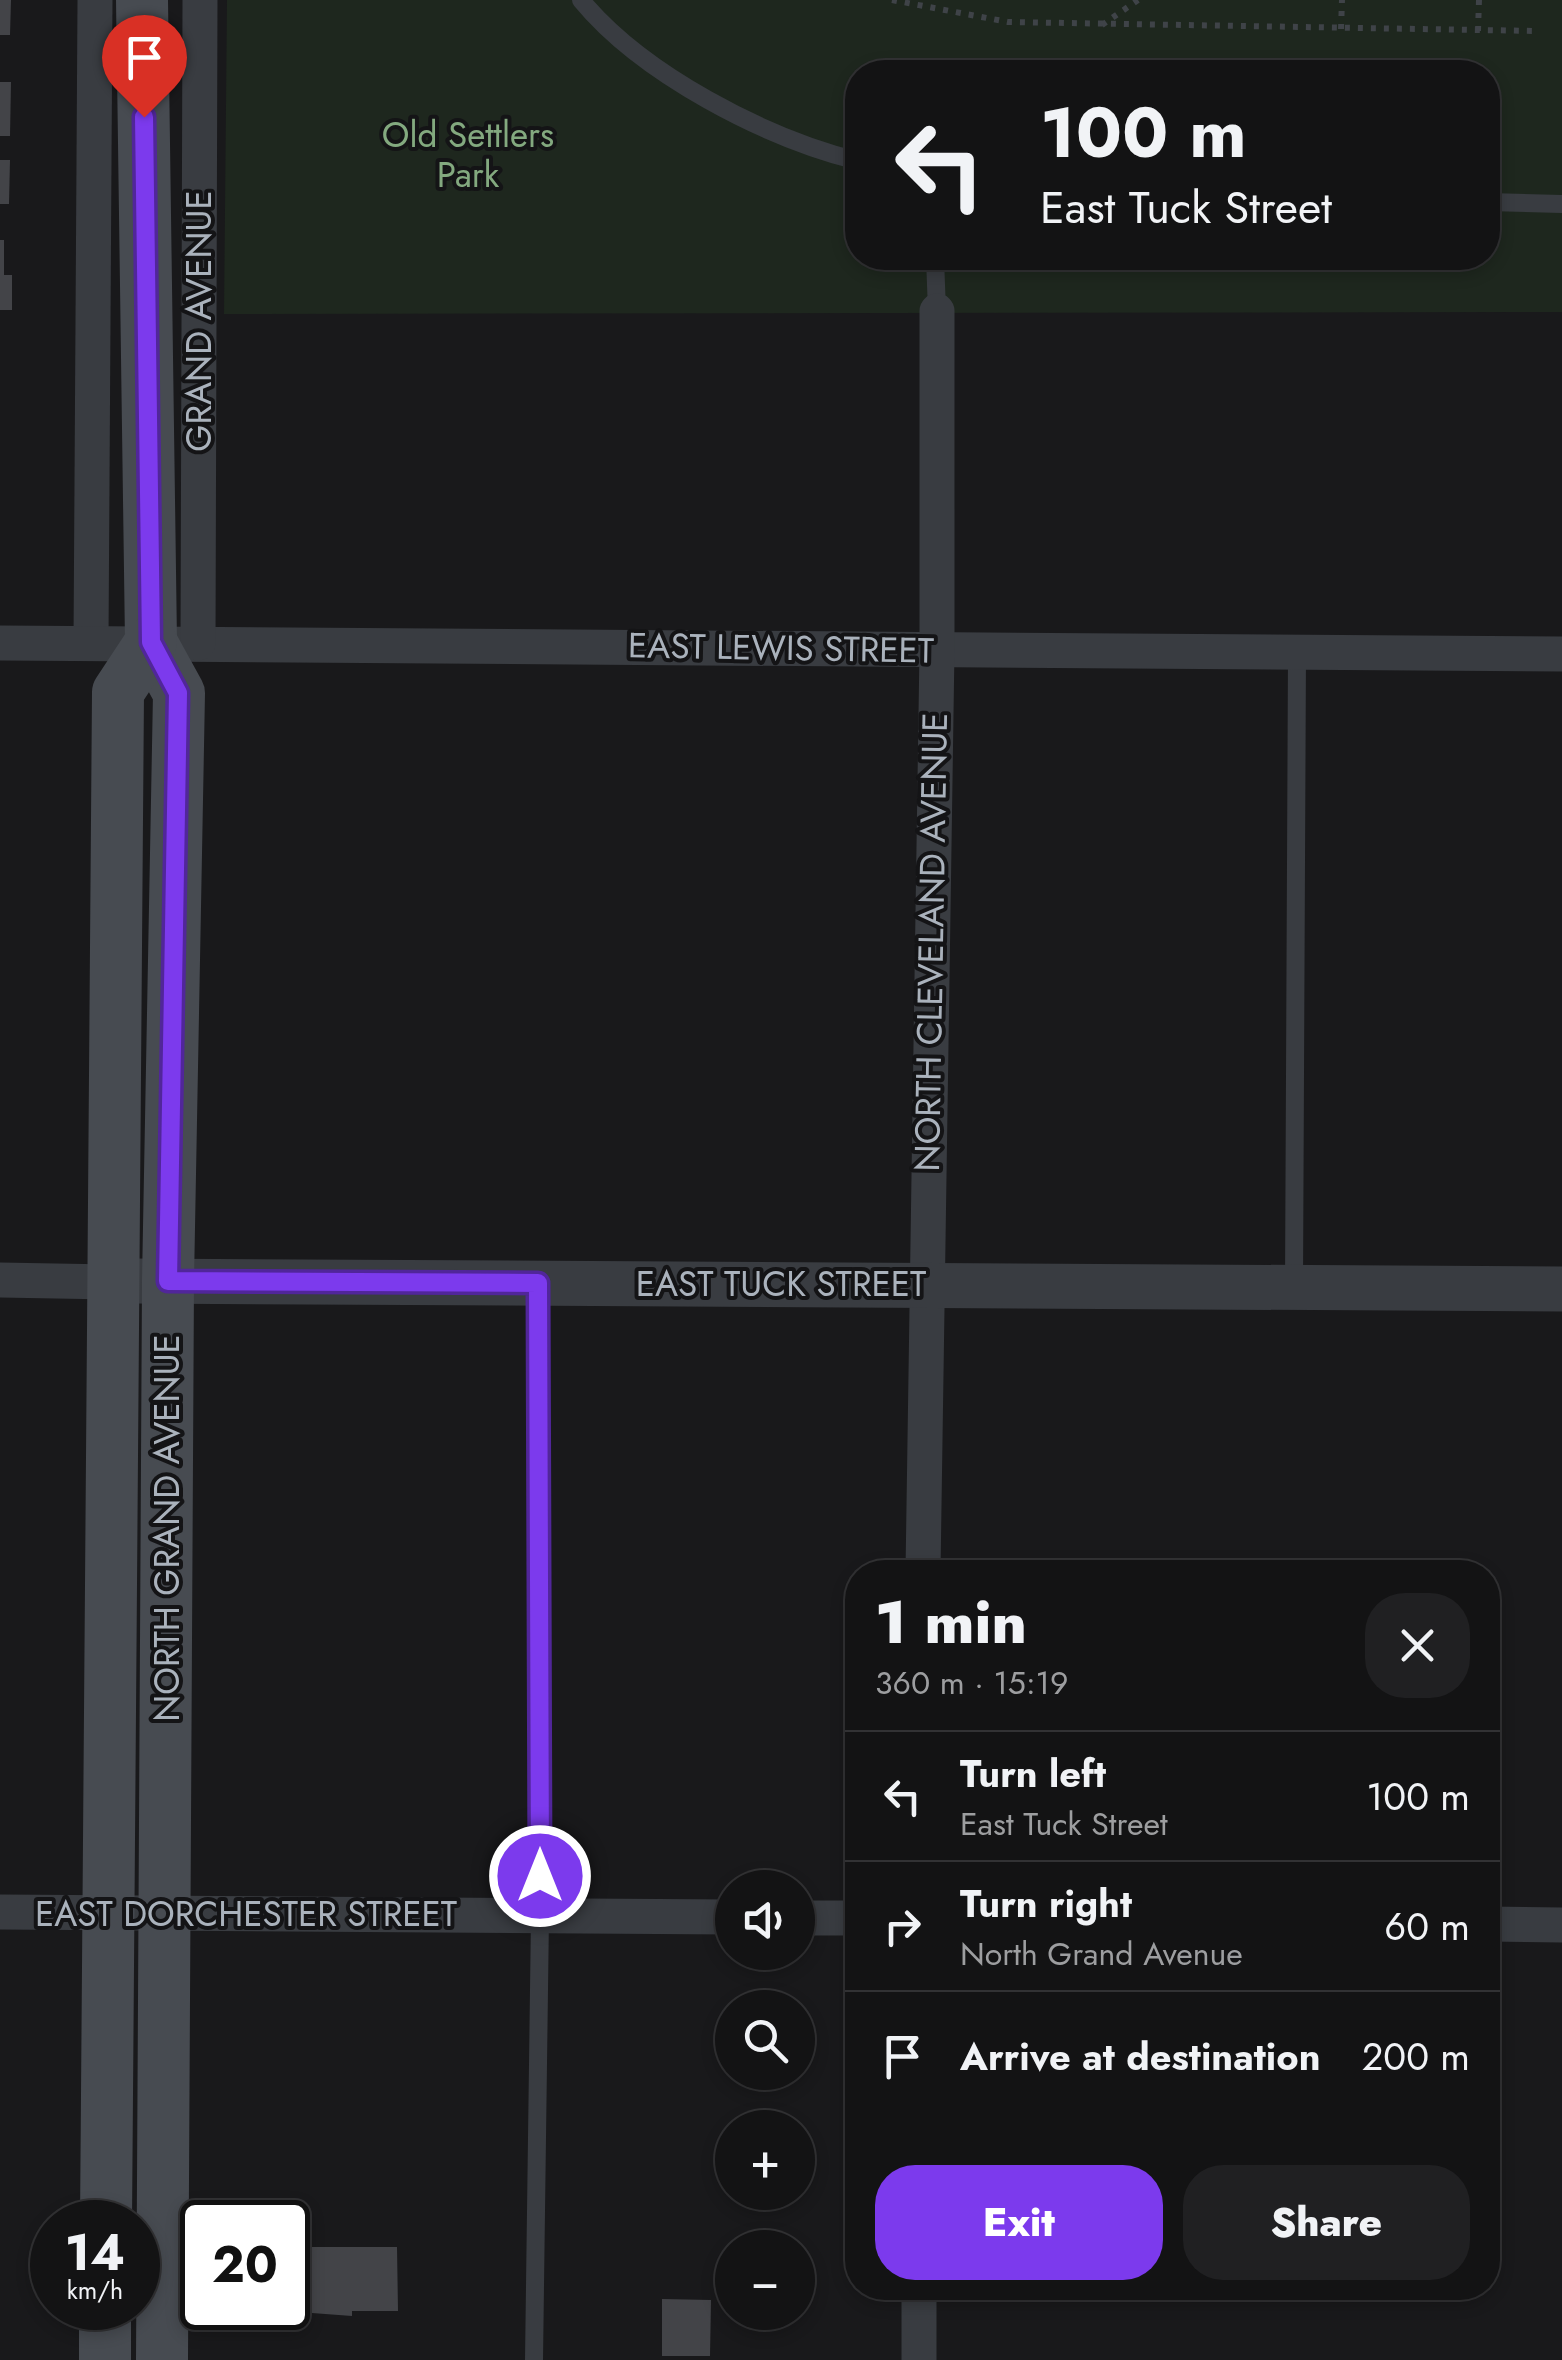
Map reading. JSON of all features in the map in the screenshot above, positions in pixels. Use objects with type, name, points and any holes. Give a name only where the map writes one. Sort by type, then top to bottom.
[{"type":"main road","name":"NORTH GRAND AVENUE","points":[[142,0],[152,506],[175,642],[178,693],[168,1281],[162,2360]]},
{"type":"main road","name":"NORTH GRAND AVENUE","points":[[106,2200],[118,692],[175,642]]},
{"type":"main road","points":[[105,2330],[105,2360]]},
{"type":"street","points":[[91,642],[95,0]]},
{"type":"street","name":"GRAND AVENUE","points":[[175,642],[200,0]]},
{"type":"street","name":"NORTH CLEVELAND AVENUE","points":[[924,1560],[937,650],[936,310]]},
{"type":"street","name":"EAST LEWIS STREET","points":[[0,643],[1562,654]]},
{"type":"street","name":"EAST TUCK STREET","points":[[0,1280],[1562,1288]]},
{"type":"street","name":"EAST DORCHESTER STREET","points":[[0,1912],[715,1917]]},
{"type":"street","points":[[815,1918],[845,1918]]},
{"type":"street","points":[[1500,1924],[1562,1925]]},
{"type":"street","points":[[919,2300],[919,2360]]},
{"type":"lane","points":[[580,0],[634,50],[688,87],[755,124],[845,157]]},
{"type":"lane","points":[[1500,202],[1562,204]]},
{"type":"lane","points":[[936,270],[936,310]]},
{"type":"lane","points":[[1294,1287],[1297,652]]},
{"type":"lane","points":[[534,2360],[540,1916],[538,1283]]},
{"type":"path","points":[[892,0],[1008,22],[1538,31]]},
{"type":"path","points":[[1102,25],[1138,0]]},
{"type":"path","points":[[1341,29],[1342,0]]},
{"type":"path","points":[[1478,31],[1479,0]]},
{"type":"green space","name":"Old Settlers Park","points":[[227,0],[1562,0],[1562,312],[224,314]]},
{"type":"building","points":[[0,0],[11,0],[10,35],[0,35]]},
{"type":"building","points":[[0,82],[11,82],[10,136],[0,136]]},
{"type":"building","points":[[0,160],[10,160],[9,204],[0,204]]},
{"type":"building","points":[[0,240],[4,240],[4,275],[12,275],[12,310],[0,310]]},
{"type":"building","points":[[310,2247],[397,2247],[398,2311],[352,2311],[352,2316],[310,2313]]},
{"type":"building","points":[[662,2299],[711,2300],[710,2356],[662,2356]]},
{"type":"route","points":[[144,117],[151,642],[178,693],[168,1281],[538,1283],[540,1876]]}]
